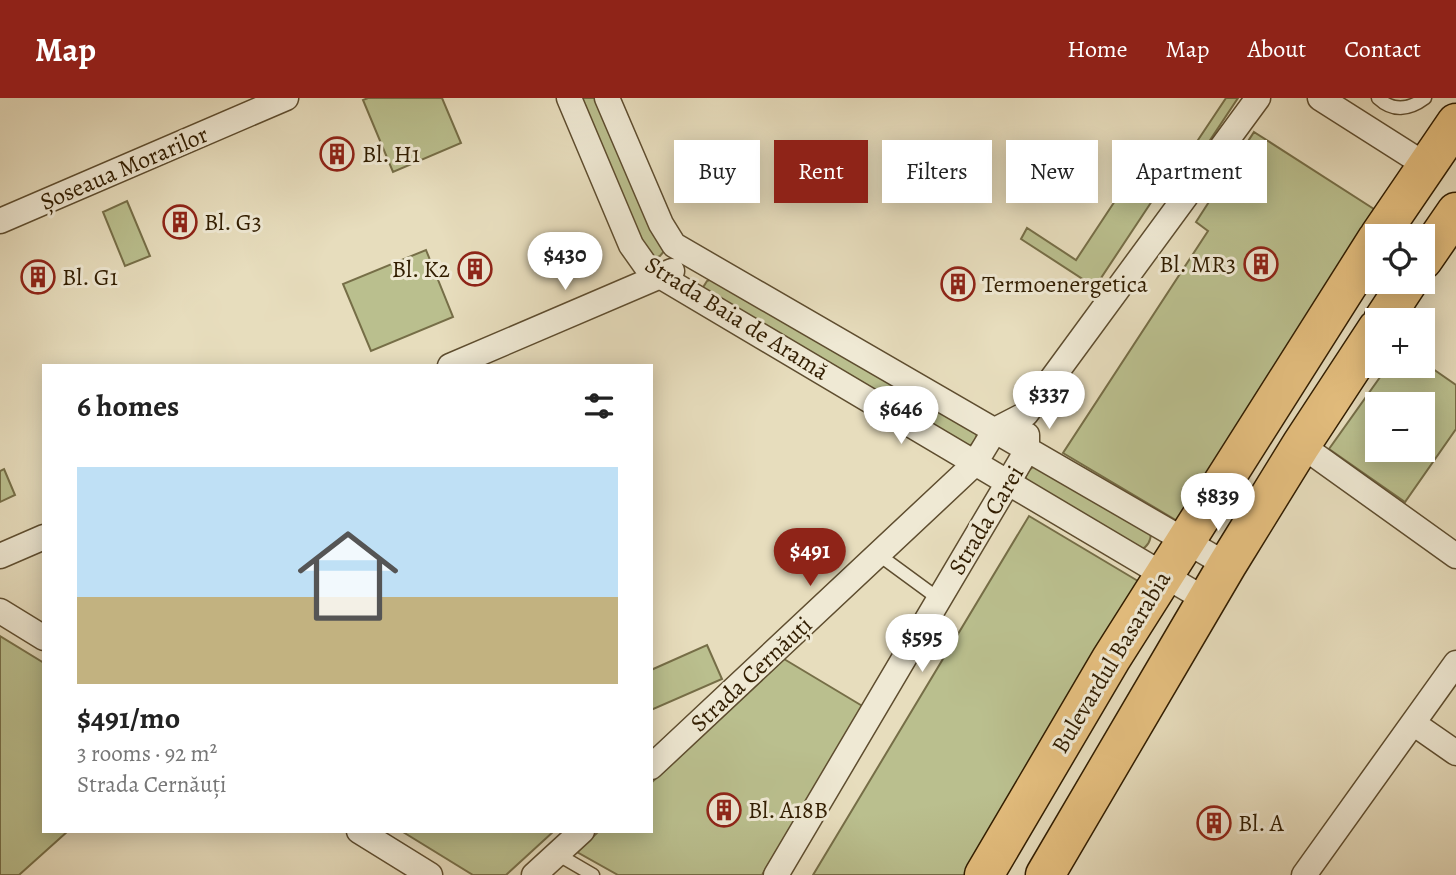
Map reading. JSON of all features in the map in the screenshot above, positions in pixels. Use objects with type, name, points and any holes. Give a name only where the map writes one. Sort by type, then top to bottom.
[{"type":"main road","name":"Bulevardul Basarabia","points":[[1388,224],[1456,123]]},
{"type":"main road","points":[[1435,243],[1456,212]]},
{"type":"main road","name":"Bulevardul Basarabia","points":[[984,875],[1111,659],[1365,258]]},
{"type":"main road","name":"Bulevardul Basarabia","points":[[1045,875],[1227,565],[1365,347]]},
{"type":"street","name":"Șoseaua Morarilor","points":[[0,221],[286,98]]},
{"type":"street","name":"Strada Baia de Aramă","points":[[569,98],[631,245],[648,269],[1206,600]]},
{"type":"street","name":"Strada Baia de Aramă","points":[[607,98],[667,237],[674,245],[1227,565]]},
{"type":"street","name":"Strada Carei","points":[[995,430],[1026,414],[1258,98]]},
{"type":"street","points":[[1320,98],[1427,166]]},
{"type":"street","points":[[455,364],[698,260]]},
{"type":"street","name":"Strada Carei","points":[[776,875],[1027,450],[1026,414]]},
{"type":"street","name":"Strada Cernăuți","points":[[653,765],[975,463],[995,430]]},
{"type":"street","points":[[1301,445],[1456,556]]},
{"type":"street","points":[[0,556],[42,538]]},
{"type":"street","points":[[0,611],[42,637]]},
{"type":"street","points":[[1304,875],[1456,663]]},
{"type":"street","points":[[1413,723],[1456,753]]},
{"type":"street","points":[[362,833],[430,875]]},
{"type":"street","points":[[534,875],[580,833]]},
{"type":"lane","points":[[1378,98],[1389,106],[1401,109],[1414,106],[1424,98]]},
{"type":"lane","points":[[879,555],[939,598]]},
{"type":"lane","points":[[557,854],[593,875]]},
{"type":"green space","points":[[442,98],[461,143],[393,172],[363,100]]},
{"type":"green space","points":[[573,98],[602,98],[665,250],[660,256],[652,260]]},
{"type":"green space","points":[[1226,98],[1238,98],[1210,140],[1198,140]]},
{"type":"green space","points":[[1254,132],[1266,140],[1249,140]]},
{"type":"green space","points":[[1267,140],[1377,211],[1369,224],[1365,224],[1365,230],[1179,522],[1063,453],[1208,231],[1196,222],[1208,203],[1267,203]]},
{"type":"green space","points":[[127,201],[150,256],[125,266],[103,212]]},
{"type":"green space","points":[[1114,203],[1151,203],[1095,287],[1021,239],[1027,228],[1076,260]]},
{"type":"green space","points":[[426,250],[453,317],[371,351],[343,284]]},
{"type":"green space","points":[[714,278],[977,430],[974,441],[966,448],[702,289],[707,281]]},
{"type":"green space","points":[[1435,370],[1456,385],[1456,429],[1435,459],[1435,392],[1370,392],[1379,378],[1435,378]]},
{"type":"green space","points":[[1365,398],[1365,462],[1433,462],[1405,502],[1329,449]]},
{"type":"green space","points":[[1037,465],[1151,532],[1150,541],[1140,551],[1026,483],[1028,472]]},
{"type":"green space","points":[[4,469],[15,495],[0,502],[0,471]]},
{"type":"green space","points":[[1029,516],[1143,584],[968,875],[813,875]]},
{"type":"green space","points":[[0,636],[42,662],[42,833],[66,833],[19,875],[0,875]]},
{"type":"green space","points":[[707,645],[722,679],[653,709],[653,669]]},
{"type":"green space","points":[[784,659],[864,707],[762,875],[618,875],[577,852],[597,833],[653,833],[653,781]]},
{"type":"green space","points":[[405,833],[552,833],[506,875],[473,875]]},
{"type":"place","name":"Bl. H1","points":[[337,154]]},
{"type":"place","name":"Bl. G3","points":[[180,222]]},
{"type":"place","name":"Bl. MR3","points":[[1261,264]]},
{"type":"place","name":"Bl. K2","points":[[475,269]]},
{"type":"place","name":"Bl. G1","points":[[38,277]]},
{"type":"place","name":"Termoenergetica","points":[[958,284]]},
{"type":"place","name":"Bl. A18B","points":[[724,810]]},
{"type":"place","name":"Bl. A","points":[[1214,823]]}]
